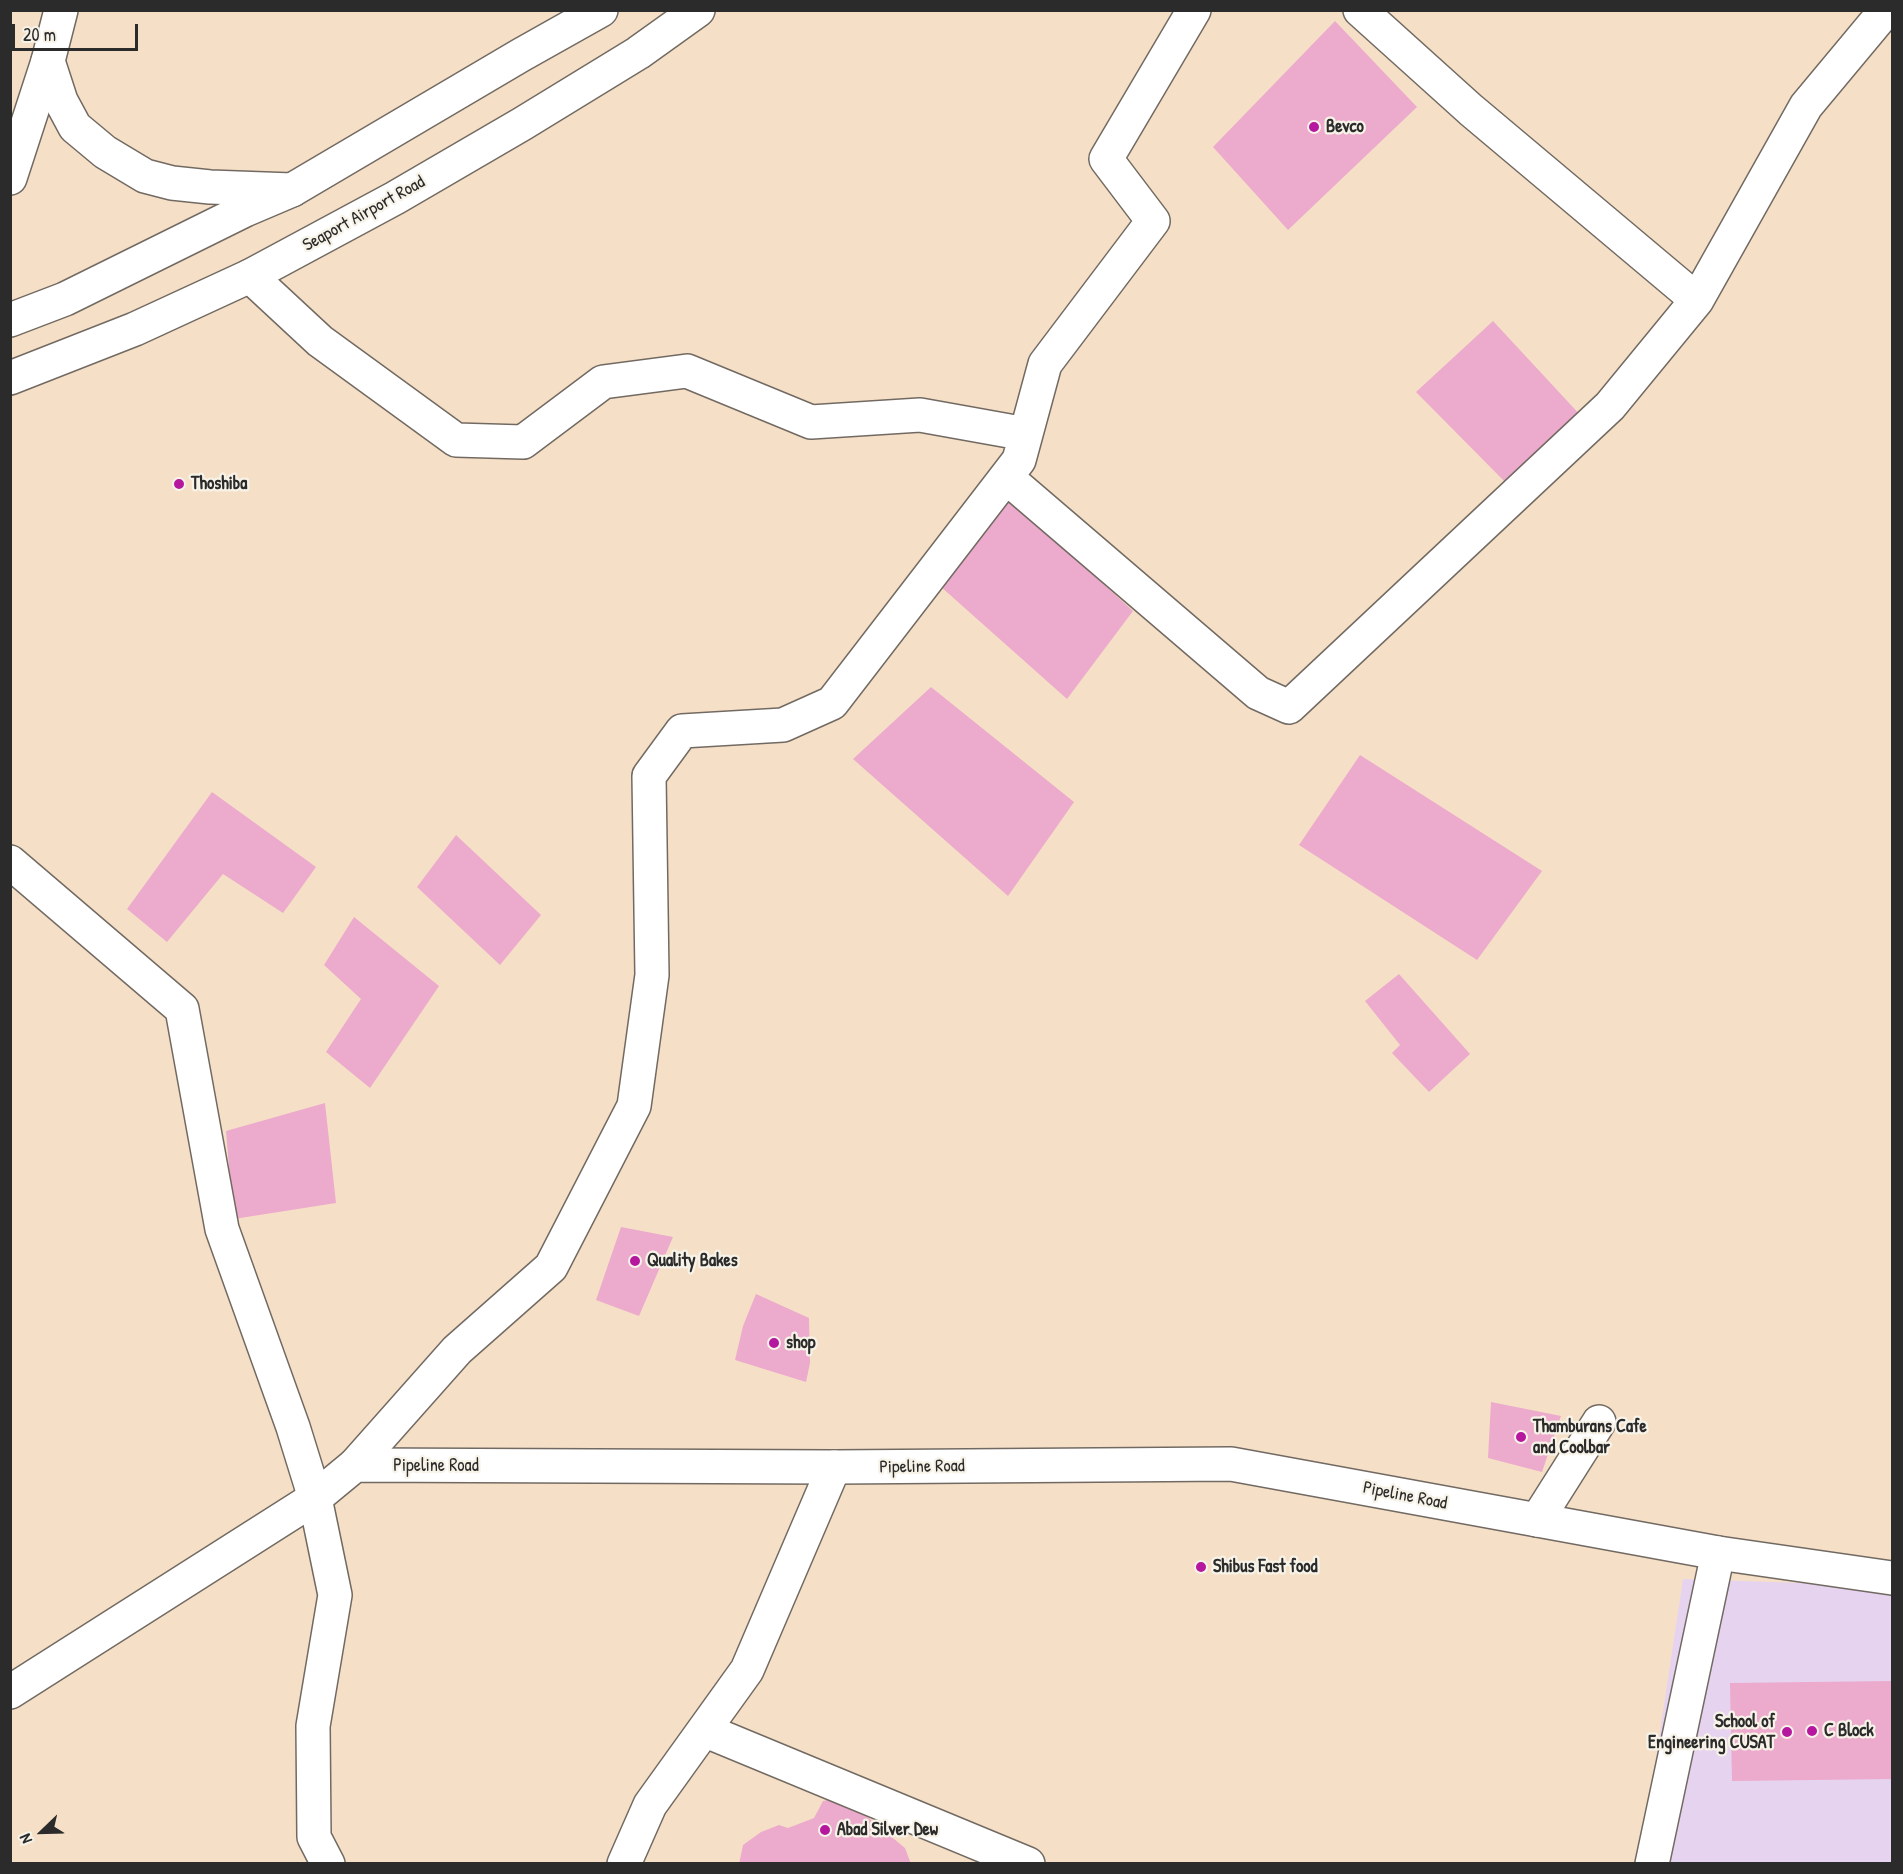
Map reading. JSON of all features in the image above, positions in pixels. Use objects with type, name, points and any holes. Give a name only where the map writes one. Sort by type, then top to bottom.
[{"type":"street","points":[[10,178],[48,61],[61,10]]},
{"type":"street","points":[[10,320],[65,299],[245,210],[292,190],[601,10]]},
{"type":"street","name":"Seaport Airport Road","points":[[10,378],[135,329],[250,276],[395,198],[522,124],[638,52],[698,10]]},
{"type":"street","points":[[10,1692],[315,1498],[355,1465],[457,1350],[550,1267],[634,1106],[652,975],[649,776],[682,730],[783,725],[832,703],[1019,459],[1045,364],[1153,221],[1106,159],[1194,10]]},
{"type":"street","points":[[1360,10],[1471,110],[1697,300]]},
{"type":"street","points":[[1006,477],[1258,693],[1289,707],[1610,406],[1697,300],[1806,106],[1886,10]]},
{"type":"street","points":[[48,61],[61,101],[75,127],[105,152],[145,176],[172,183],[210,187],[292,190]]},
{"type":"street","points":[[250,276],[320,341],[456,440],[523,442],[603,382],[687,371],[811,422],[920,415],[1026,434]]},
{"type":"street","points":[[10,862],[182,1009],[222,1229],[293,1427],[315,1498],[335,1595],[313,1726],[314,1837],[328,1863]]},
{"type":"street","points":[[1537,1520],[1599,1422]]},
{"type":"street","name":"Pipeline Road","points":[[355,1465],[834,1467],[1231,1464],[1718,1553],[1893,1578]]},
{"type":"street","points":[[624,1863],[650,1805],[747,1670],[834,1467]]},
{"type":"street","points":[[1652,1863],[1718,1553]]},
{"type":"street","points":[[704,1730],[1028,1863]]},
{"type":"shaded area","name":"School of Engineering CUSAT","points":[[1683,1579],[1892,1586],[1892,1863],[1640,1864]]},
{"type":"building","name":"Bevco","points":[[1335,21],[1417,107],[1288,230],[1213,147]]},
{"type":"building","points":[[1493,321],[1583,418],[1512,489],[1416,392]]},
{"type":"building","points":[[1009,498],[1133,611],[1067,699],[940,586]]},
{"type":"building","points":[[931,687],[1074,802],[1008,896],[853,759]]},
{"type":"building","points":[[1360,755],[1542,871],[1477,960],[1299,845]]},
{"type":"building","points":[[212,792],[316,867],[283,913],[223,874],[167,942],[127,909]]},
{"type":"building","points":[[456,835],[541,915],[500,965],[417,887]]},
{"type":"building","points":[[354,917],[439,986],[370,1088],[326,1052],[361,999],[324,965]]},
{"type":"building","points":[[1399,974],[1470,1054],[1429,1092],[1392,1053],[1400,1045],[1365,1001]]},
{"type":"building","points":[[325,1103],[336,1203],[221,1221],[230,1179],[226,1131]]},
{"type":"building","name":"Quality Bakes","points":[[621,1227],[673,1237],[639,1316],[596,1300]]},
{"type":"building","name":"shop","points":[[756,1294],[809,1318],[810,1363],[806,1382],[735,1360],[743,1326]]},
{"type":"building","name":"Thamburans Cafe and Coolbar","points":[[1491,1402],[1561,1416],[1542,1472],[1488,1458]]},
{"type":"building","name":"C Block","points":[[1892,1681],[1892,1779],[1732,1781],[1730,1683]]},
{"type":"building","name":"Abad Silver Dew","points":[[843,1797],[905,1848],[911,1864],[739,1864],[743,1845],[761,1832],[779,1825],[788,1828],[814,1818],[823,1801]]},
{"type":"place","name":"Bevco","points":[[1314,127]]},
{"type":"place","name":"Thoshiba","points":[[179,484]]},
{"type":"place","name":"Quality Bakes","points":[[635,1261]]},
{"type":"place","name":"shop","points":[[774,1343]]},
{"type":"place","name":"Thamburans Cafe and Coolbar","points":[[1521,1437]]},
{"type":"place","name":"Shibus Fast food","points":[[1201,1567]]},
{"type":"place","name":"C Block","points":[[1812,1731]]},
{"type":"place","name":"School of Engineering CUSAT","points":[[1787,1732]]},
{"type":"place","name":"Abad Silver Dew","points":[[825,1830]]}]
